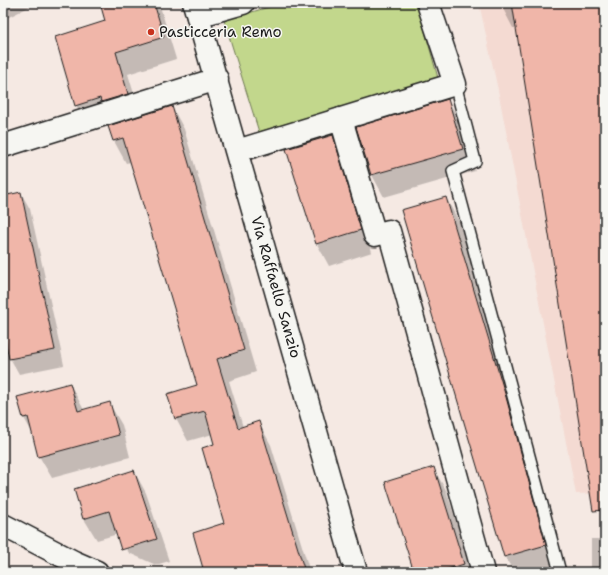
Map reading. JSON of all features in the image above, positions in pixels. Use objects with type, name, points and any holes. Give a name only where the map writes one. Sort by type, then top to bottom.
[{"type":"street","points":[[196,10],[243,3]]},
{"type":"street","points":[[237,151],[455,84],[428,3]]},
{"type":"street","name":"Via Raffaello Sanzio","points":[[196,10],[217,79],[356,572]]},
{"type":"street","points":[[3,146],[217,79]]},
{"type":"street","points":[[341,119],[375,235],[389,231],[483,572]]},
{"type":"street","points":[[3,525],[74,562],[98,572]]},
{"type":"lane","points":[[455,84],[475,162],[453,171],[560,572]]},
{"type":"shaded area","points":[[479,3],[605,3],[605,493],[576,494],[498,90]]},
{"type":"green space","points":[[283,3],[417,3],[438,78],[259,132],[224,20]]},
{"type":"building","points":[[100,3],[154,3],[164,37],[116,52],[128,94],[101,102],[100,98],[75,106],[55,37],[105,21]]},
{"type":"building","points":[[512,3],[605,3],[605,510],[593,511]]},
{"type":"building","points":[[448,99],[463,149],[371,175],[356,127]]},
{"type":"building","points":[[172,106],[244,350],[217,359],[238,428],[259,421],[305,572],[204,572],[193,533],[224,523],[202,448],[214,444],[205,411],[175,419],[167,394],[197,385],[123,138],[113,141],[108,126]]},
{"type":"building","points":[[333,135],[361,230],[316,244],[286,149]]},
{"type":"building","points":[[21,192],[55,350],[9,359],[3,328],[3,196]]},
{"type":"building","points":[[446,197],[506,397],[546,545],[504,557],[401,210]]},
{"type":"building","points":[[70,383],[78,411],[110,402],[119,435],[38,457],[28,417],[23,418],[17,397]]},
{"type":"building","points":[[434,467],[464,564],[438,572],[414,572],[385,482]]},
{"type":"building","points":[[134,470],[157,539],[121,550],[109,511],[83,519],[74,489]]},
{"type":"place","name":"Pasticceria Remo","points":[[151,32]]}]
